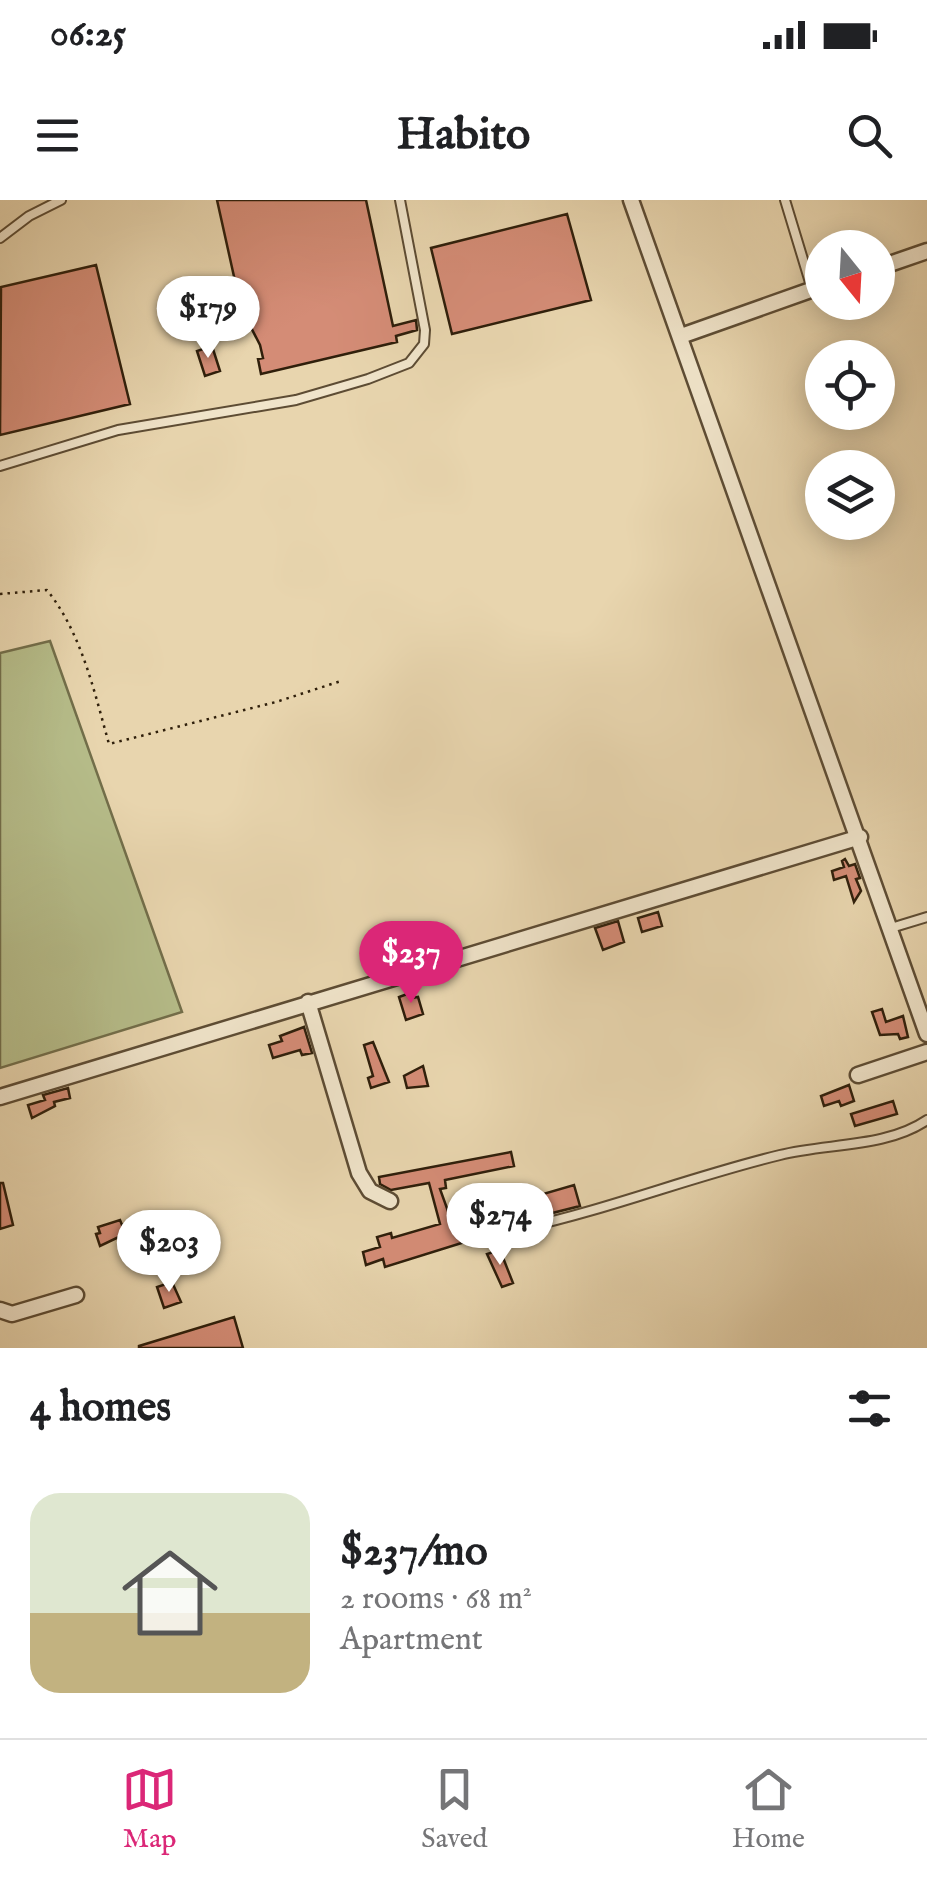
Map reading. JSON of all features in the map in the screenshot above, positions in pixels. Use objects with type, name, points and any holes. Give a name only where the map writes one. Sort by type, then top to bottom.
[{"type":"street","points":[[632,200],[927,1034]]},
{"type":"street","points":[[895,262],[927,251]]},
{"type":"street","points":[[681,336],[805,291]]},
{"type":"street","points":[[0,1097],[860,837]]},
{"type":"street","points":[[308,1002],[359,1173],[370,1190],[390,1201]]},
{"type":"street","points":[[858,1075],[927,1052]]},
{"type":"street","points":[[0,1310],[12,1314],[76,1294]]},
{"type":"lane","points":[[0,238],[29,216],[61,200]]},
{"type":"lane","points":[[0,466],[118,430],[296,400],[409,363],[424,344],[425,330],[400,200]]},
{"type":"lane","points":[[785,200],[805,254]]},
{"type":"lane","points":[[891,928],[927,917]]},
{"type":"lane","points":[[522,1228],[612,1206],[779,1155],[885,1138],[927,1120]]},
{"type":"path","points":[[0,594],[48,590],[64,611],[110,744],[244,711],[341,681]]},
{"type":"green space","points":[[50,641],[182,1012],[0,1068],[0,653]]},
{"type":"building","points":[[217,200],[366,200],[393,326],[416,320],[417,330],[396,336],[397,342],[261,374],[260,345],[241,308]]},
{"type":"building","points":[[567,214],[591,300],[452,334],[431,248]]},
{"type":"building","points":[[96,265],[130,404],[0,435],[1,287]]},
{"type":"building","points":[[212,346],[220,371],[205,376],[197,351]]},
{"type":"building","points":[[845,859],[849,866],[855,864],[860,878],[856,879],[861,891],[854,902],[846,876],[834,880],[832,871],[844,867]]},
{"type":"building","points":[[658,912],[662,926],[642,932],[638,918]]},
{"type":"building","points":[[618,921],[624,942],[603,950],[595,928]]},
{"type":"building","points":[[410,993],[411,998],[418,997],[423,1014],[406,1020],[399,997]]},
{"type":"building","points":[[882,1009],[886,1022],[903,1016],[908,1037],[880,1035],[872,1012]]},
{"type":"building","points":[[304,1027],[312,1053],[302,1055],[300,1050],[273,1058],[269,1045]]},
{"type":"building","points":[[373,1042],[389,1082],[371,1088],[368,1078],[373,1076],[364,1045]]},
{"type":"building","points":[[423,1066],[428,1086],[407,1088],[404,1076]]},
{"type":"building","points":[[849,1085],[854,1101],[824,1106],[821,1096]]},
{"type":"building","points":[[68,1088],[70,1098],[54,1102],[55,1106],[32,1118],[28,1105],[45,1100],[43,1095]]},
{"type":"building","points":[[893,1101],[897,1114],[855,1126],[851,1114]]},
{"type":"building","points":[[511,1152],[514,1166],[445,1180],[446,1188],[440,1189],[454,1220],[574,1185],[580,1206],[521,1221],[516,1226],[385,1267],[383,1259],[366,1265],[363,1252],[380,1247],[377,1237],[391,1233],[392,1238],[440,1224],[429,1183],[391,1190],[380,1184],[379,1177]]},
{"type":"building","points":[[0,1183],[13,1225],[0,1229]]},
{"type":"building","points":[[120,1220],[122,1225],[133,1221],[135,1227],[142,1225],[146,1239],[129,1245],[125,1234],[100,1246],[98,1227]]},
{"type":"building","points":[[500,1250],[513,1283],[502,1287],[487,1254]]},
{"type":"building","points":[[172,1282],[181,1302],[164,1308],[157,1287]]},
{"type":"building","points":[[234,1317],[243,1348],[139,1348],[139,1346]]}]
